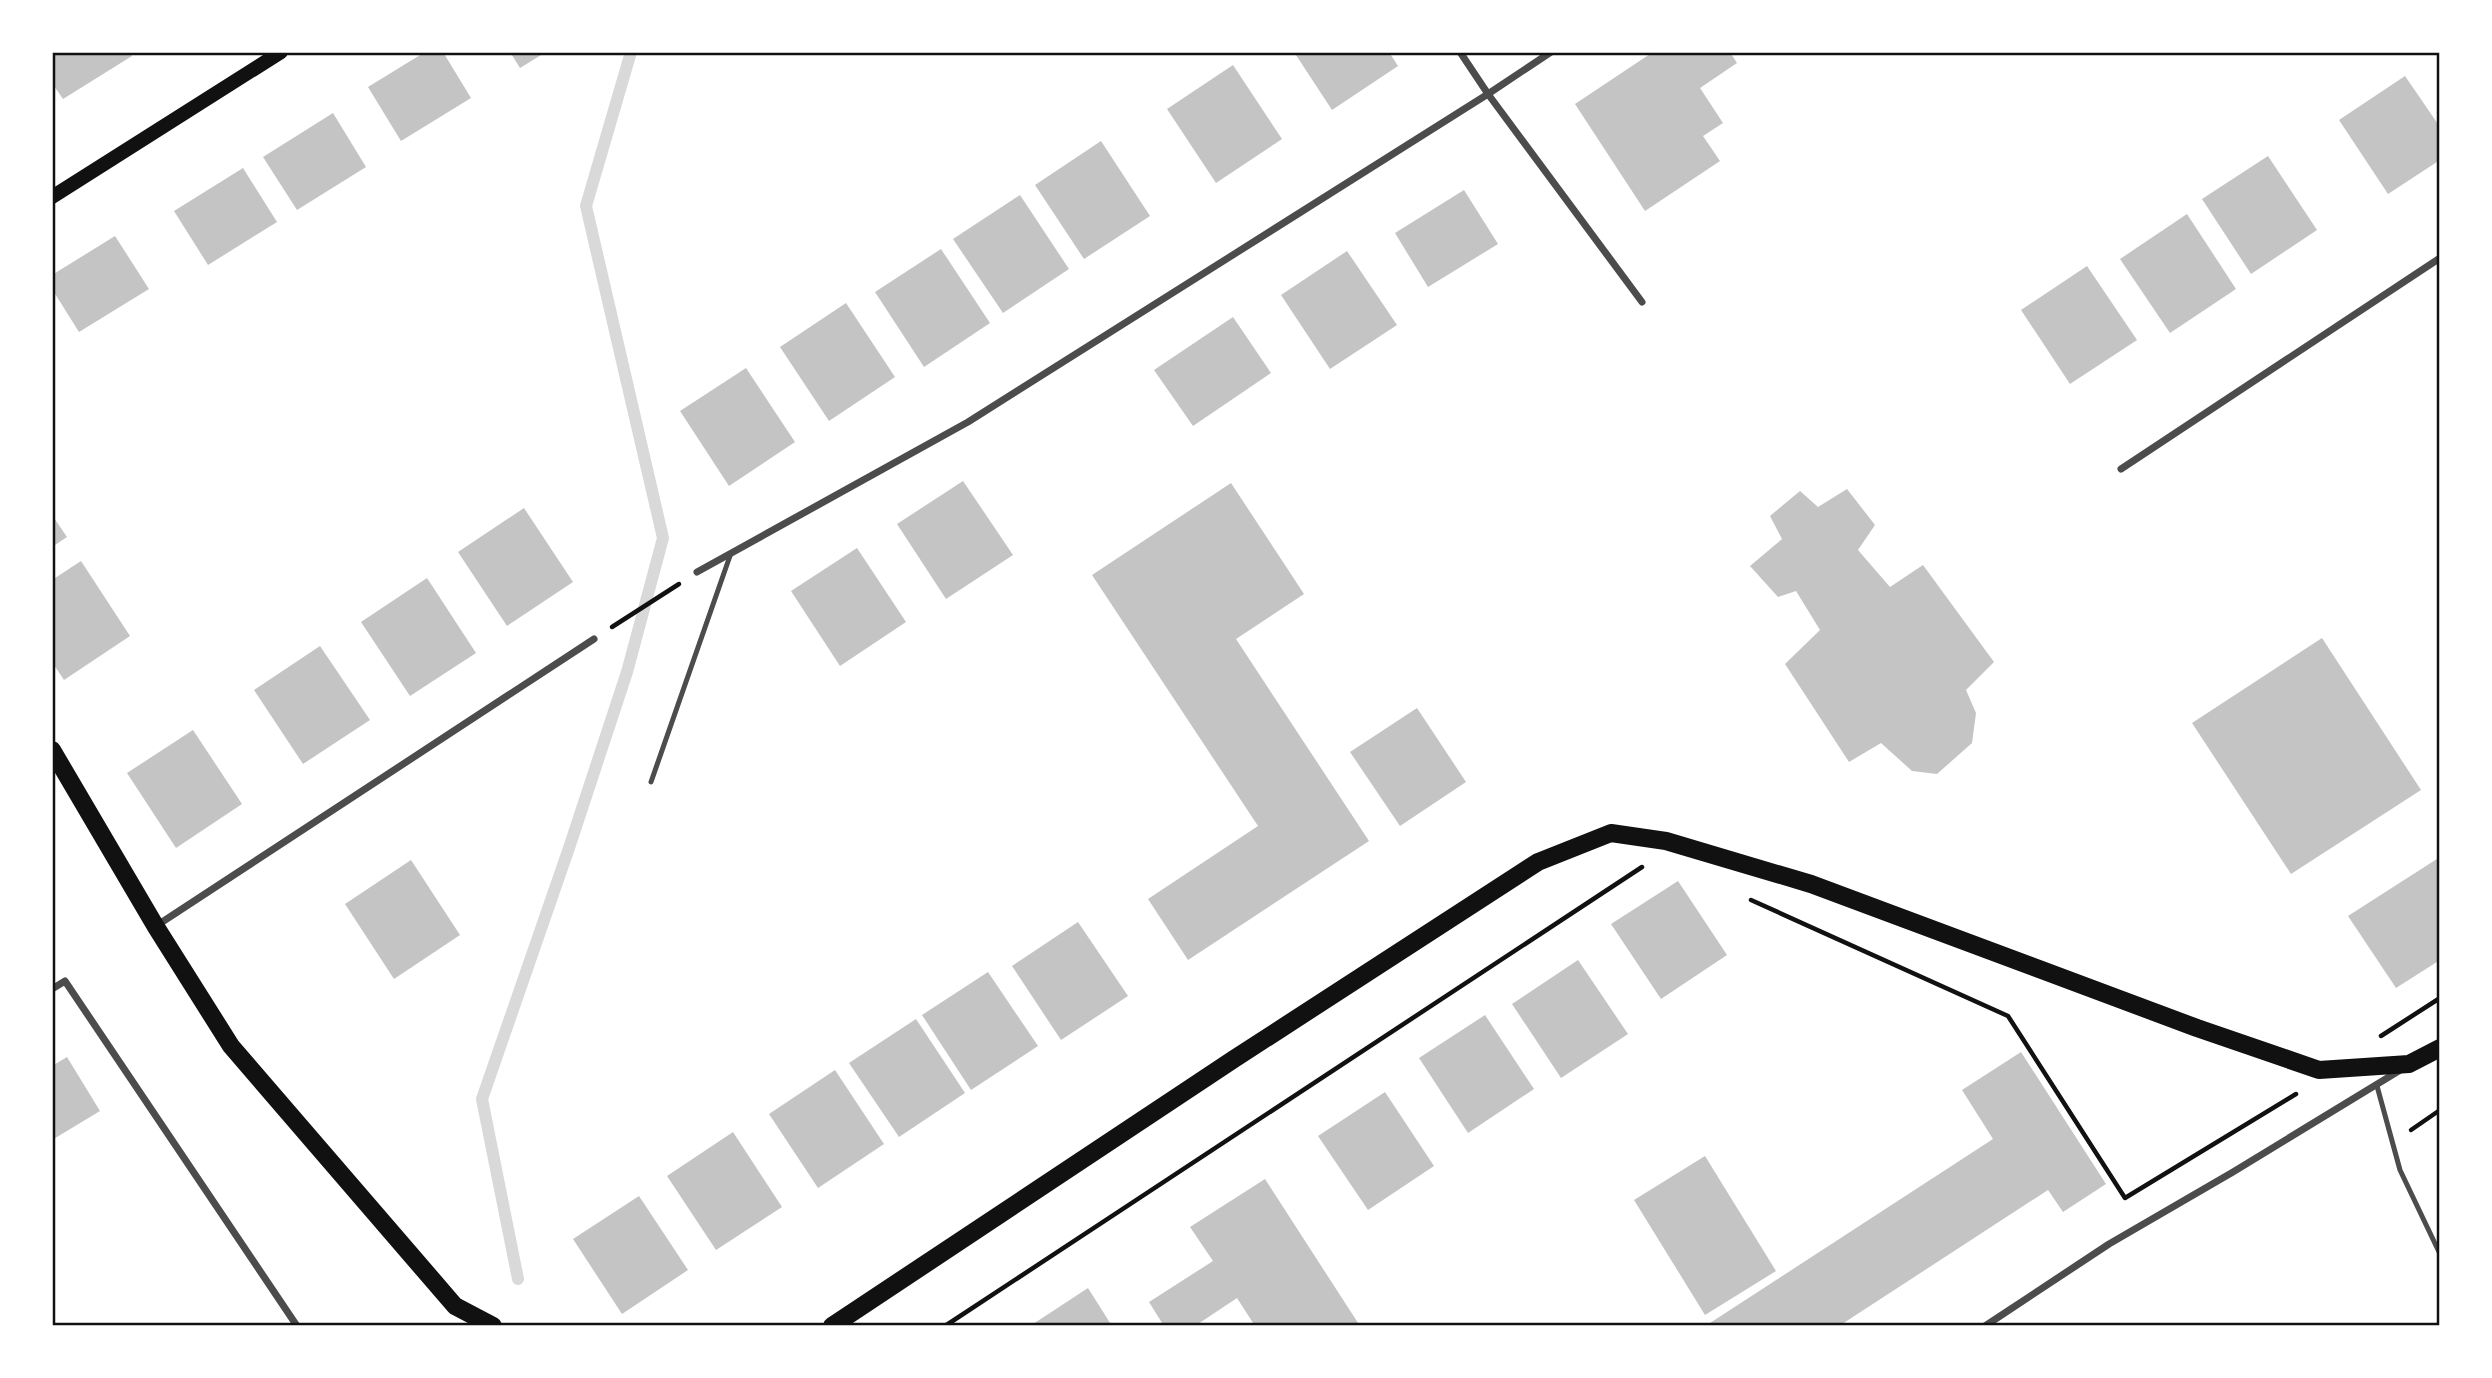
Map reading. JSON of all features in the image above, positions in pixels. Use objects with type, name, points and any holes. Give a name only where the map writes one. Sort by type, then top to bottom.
[{"type":"main road","points":[[52,197],[281,52]]},
{"type":"main road","points":[[52,750],[156,927],[232,1046],[455,1306],[494,1325]]},
{"type":"main road","points":[[832,1325],[1538,862],[1611,833],[1666,841],[1811,884],[2197,1028],[2319,1070],[2409,1064],[2440,1048]]},
{"type":"street","points":[[1460,52],[1642,302]]},
{"type":"street","points":[[697,572],[968,422],[1551,52]]},
{"type":"street","points":[[2121,469],[2440,258]]},
{"type":"street","points":[[156,927],[594,639]]},
{"type":"street","points":[[52,989],[65,981],[297,1325]]},
{"type":"street","points":[[1985,1325],[2109,1244],[2377,1086],[2409,1064]]},
{"type":"lane","points":[[651,782],[731,553]]},
{"type":"lane","points":[[2377,1086],[2400,1170],[2440,1254]]},
{"type":"path","points":[[594,639],[697,572]]},
{"type":"path","points":[[945,1325],[1646,864]]},
{"type":"path","points":[[1745,897],[2008,1016],[2125,1198],[2337,1069],[2385,1033],[2440,998]]},
{"type":"path","points":[[2392,1142],[2440,1110]]},
{"type":"building","points":[[52,52],[129,52],[132,56],[63,99],[52,83]]},
{"type":"building","points":[[425,52],[443,52],[471,98],[401,141],[368,87]]},
{"type":"building","points":[[510,52],[546,52],[520,68]]},
{"type":"building","points":[[1294,52],[1389,52],[1398,66],[1332,110]]},
{"type":"building","points":[[1653,52],[1730,52],[1737,63],[1700,88],[1723,123],[1703,136],[1720,161],[1645,211],[1575,104]]},
{"type":"building","points":[[1233,65],[1282,139],[1216,183],[1167,109]]},
{"type":"building","points":[[2405,76],[2440,127],[2440,160],[2388,194],[2339,120]]},
{"type":"building","points":[[333,113],[366,167],[297,210],[263,157]]},
{"type":"building","points":[[1101,141],[1150,216],[1084,259],[1035,185]]},
{"type":"building","points":[[2268,156],[2317,230],[2251,274],[2202,199]]},
{"type":"building","points":[[243,168],[277,222],[208,265],[174,211]]},
{"type":"building","points":[[1464,190],[1498,244],[1428,287],[1395,233]]},
{"type":"building","points":[[1020,195],[1069,269],[1003,313],[953,239]]},
{"type":"building","points":[[2187,214],[2236,289],[2170,333],[2120,259]]},
{"type":"building","points":[[115,236],[149,289],[79,332],[52,289],[52,275]]},
{"type":"building","points":[[941,249],[990,323],[924,367],[875,292]]},
{"type":"building","points":[[1347,251],[1397,325],[1330,369],[1281,295]]},
{"type":"building","points":[[2087,266],[2137,340],[2070,384],[2021,310]]},
{"type":"building","points":[[846,303],[895,377],[829,421],[780,347]]},
{"type":"building","points":[[1233,317],[1271,373],[1193,426],[1154,370]]},
{"type":"building","points":[[746,368],[795,442],[729,486],[680,411]]},
{"type":"building","points":[[963,481],[1013,555],[946,599],[897,524]]},
{"type":"building","points":[[1231,483],[1304,594],[1236,639],[1369,841],[1188,960],[1148,899],[1258,826],[1092,575]]},
{"type":"building","points":[[1847,489],[1875,525],[1858,550],[1890,587],[1923,565],[1994,662],[1966,690],[1976,713],[1972,743],[1937,774],[1912,771],[1881,743],[1849,762],[1785,664],[1820,630],[1796,591],[1778,597],[1750,566],[1782,539],[1770,516],[1800,491],[1818,507]]},
{"type":"building","points":[[524,508],[573,582],[507,626],[458,552]]},
{"type":"building","points":[[52,515],[67,537],[52,547]]},
{"type":"building","points":[[857,548],[906,622],[840,666],[791,591]]},
{"type":"building","points":[[81,561],[130,636],[64,680],[52,662],[52,580]]},
{"type":"building","points":[[427,578],[476,653],[410,696],[361,622]]},
{"type":"building","points":[[2322,638],[2421,790],[2291,874],[2192,723]]},
{"type":"building","points":[[320,646],[370,720],[303,764],[254,690]]},
{"type":"building","points":[[1417,708],[1466,782],[1400,826],[1350,752]]},
{"type":"building","points":[[193,730],[242,804],[176,848],[127,773]]},
{"type":"building","points":[[2440,857],[2440,960],[2396,988],[2348,916]]},
{"type":"building","points":[[411,860],[460,935],[394,979],[345,904]]},
{"type":"building","points":[[1678,881],[1727,955],[1661,999],[1611,924]]},
{"type":"building","points":[[1078,922],[1128,996],[1061,1040],[1012,966]]},
{"type":"building","points":[[1578,960],[1628,1034],[1561,1078],[1512,1004]]},
{"type":"building","points":[[988,972],[1038,1046],[971,1090],[922,1015]]},
{"type":"building","points":[[1485,1015],[1534,1089],[1468,1133],[1419,1058]]},
{"type":"building","points":[[916,1019],[965,1093],[899,1137],[849,1063]]},
{"type":"building","points":[[2021,1052],[2106,1184],[2063,1212],[2048,1190],[1839,1326],[1711,1326],[1710,1323],[1993,1139],[1962,1090]]},
{"type":"building","points":[[67,1057],[100,1111],[52,1140],[52,1066]]},
{"type":"building","points":[[835,1070],[884,1144],[818,1188],[769,1114]]},
{"type":"building","points":[[1385,1092],[1434,1166],[1368,1210],[1318,1136]]},
{"type":"building","points":[[733,1132],[782,1207],[716,1250],[667,1176]]},
{"type":"building","points":[[1705,1156],[1776,1271],[1705,1315],[1634,1200]]},
{"type":"building","points":[[1265,1179],[1360,1326],[1255,1326],[1237,1298],[1195,1326],[1164,1326],[1149,1302],[1213,1261],[1190,1227]]},
{"type":"building","points":[[639,1196],[688,1270],[622,1314],[573,1239]]},
{"type":"building","points":[[1088,1288],[1112,1326],[1030,1326]]},
{"type":"waterway","points":[[518,1279],[482,1099],[627,672],[663,538],[586,206],[631,52]]}]
